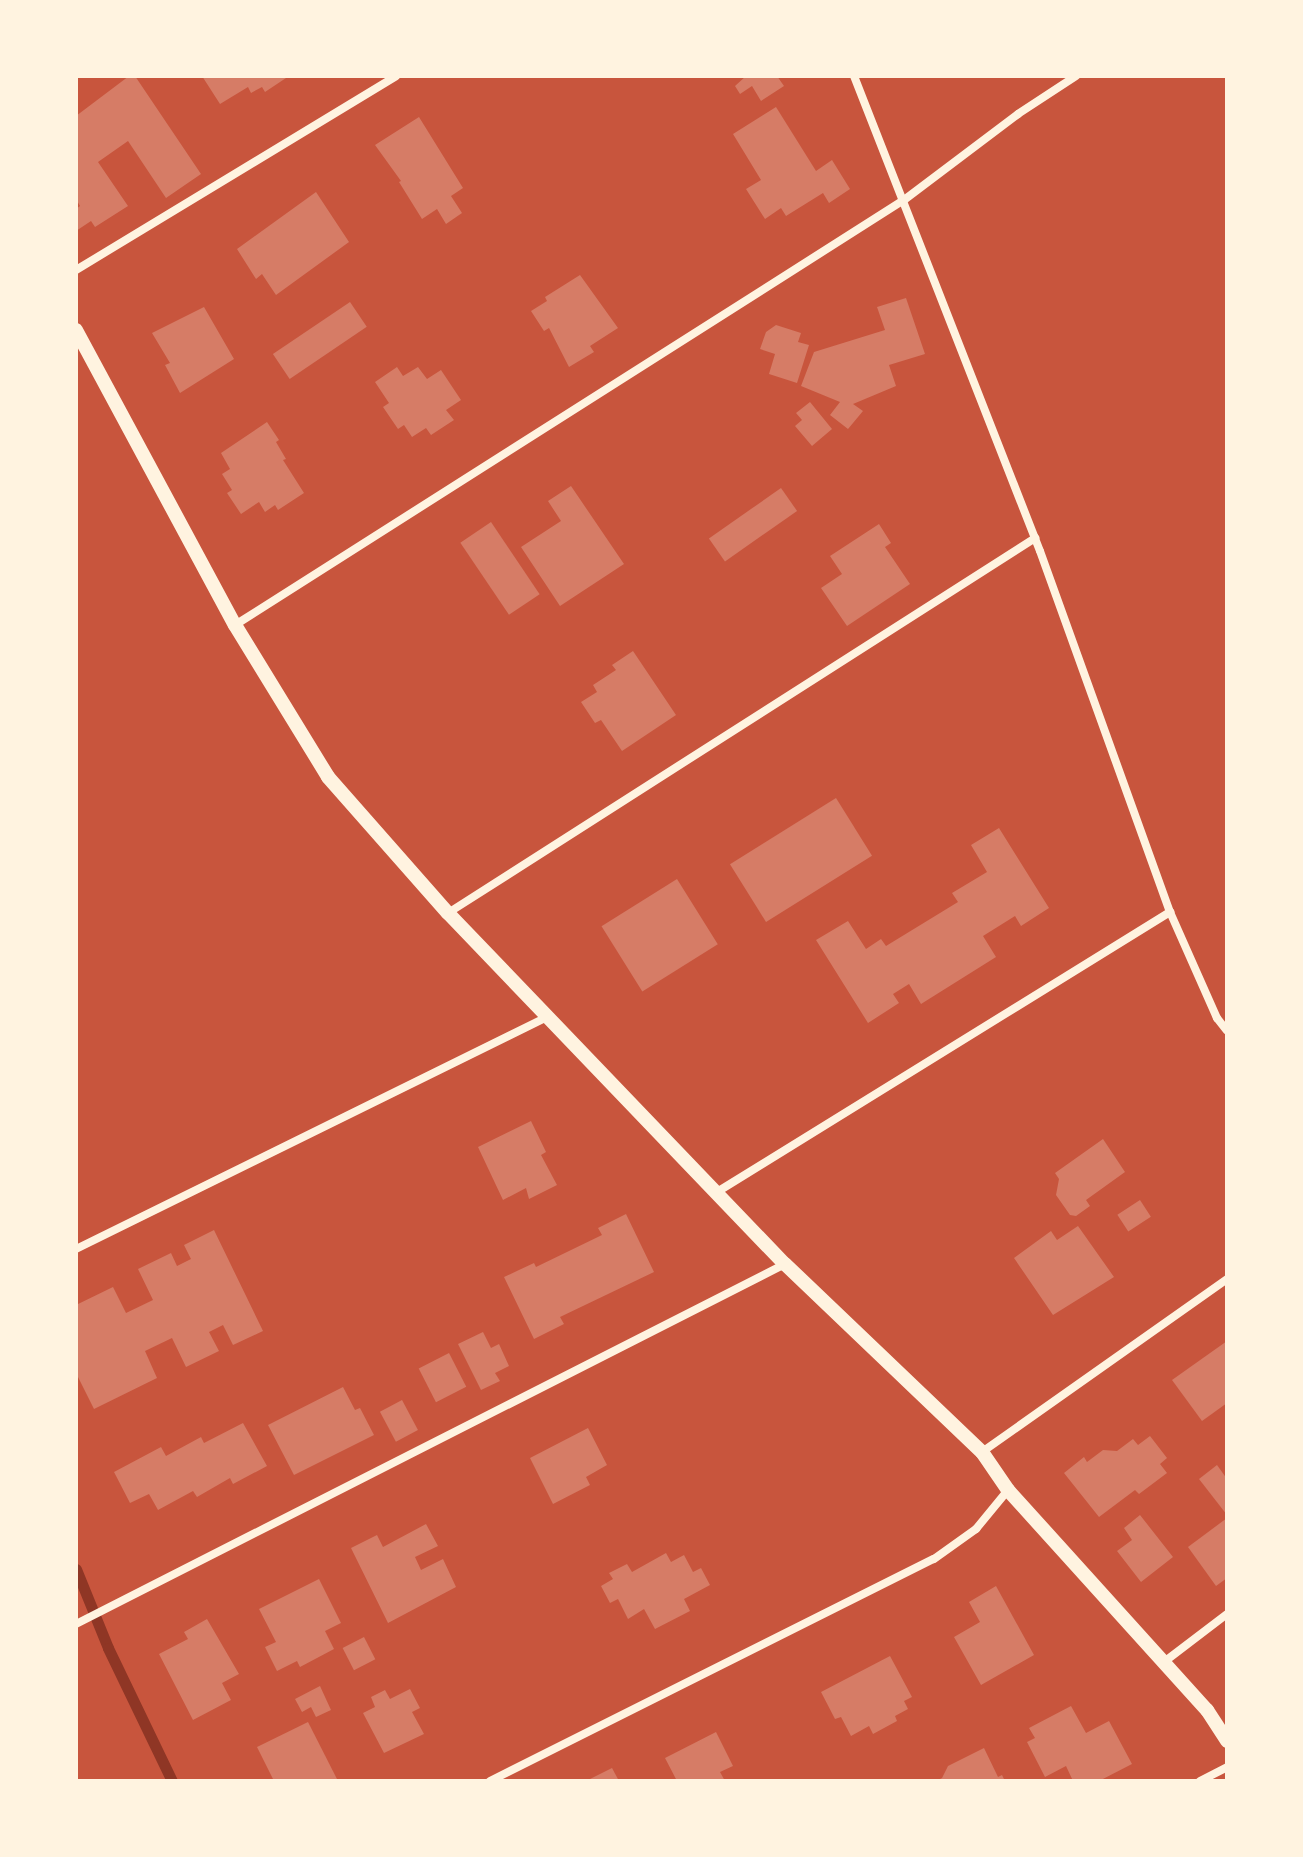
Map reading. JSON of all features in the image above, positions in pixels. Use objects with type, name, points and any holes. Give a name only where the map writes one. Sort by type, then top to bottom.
[{"type":"street","points":[[76,270],[396,76]]},
{"type":"street","points":[[854,76],[1035,538],[1170,912],[1217,1018],[1227,1031]]},
{"type":"street","points":[[235,625],[662,350],[904,200],[1018,114],[1076,76]]},
{"type":"street","points":[[76,330],[235,625],[328,777],[448,913],[785,1264],[982,1452],[1008,1490],[1207,1710],[1227,1741]]},
{"type":"street","points":[[448,913],[1035,538]]},
{"type":"street","points":[[717,1192],[1170,912]]},
{"type":"street","points":[[76,1249],[550,1016]]},
{"type":"street","points":[[76,1624],[785,1264]]},
{"type":"street","points":[[982,1452],[1227,1279]]},
{"type":"street","points":[[490,1781],[934,1559],[976,1529],[1008,1490]]},
{"type":"street","points":[[1164,1662],[1227,1614]]},
{"type":"street","points":[[1200,1781],[1227,1767]]},
{"type":"building","points":[[129,76],[135,76],[201,174],[166,198],[128,141],[98,162],[128,206],[95,227],[91,221],[76,231],[76,209],[80,206],[76,199],[76,116]]},
{"type":"building","points":[[202,76],[289,76],[265,92],[262,87],[251,93],[248,87],[220,104]]},
{"type":"building","points":[[746,76],[777,76],[784,86],[761,101],[752,86],[740,94],[735,86]]},
{"type":"building","points":[[776,107],[816,171],[832,160],[850,189],[829,203],[823,193],[786,216],[781,208],[765,219],[746,189],[761,180],[733,134]]},
{"type":"building","points":[[419,117],[463,188],[451,196],[462,213],[446,224],[437,209],[422,219],[401,181],[375,145]]},
{"type":"building","points":[[316,192],[349,242],[276,295],[262,274],[256,279],[237,249]]},
{"type":"building","points":[[580,275],[618,328],[590,346],[594,352],[569,367],[549,328],[544,331],[531,311],[547,301],[545,297]]},
{"type":"building","points":[[906,298],[925,354],[889,365],[896,386],[853,404],[863,411],[848,429],[830,415],[840,402],[801,386],[814,352],[885,330],[877,307]]},
{"type":"building","points":[[350,302],[367,327],[290,379],[273,354]]},
{"type":"building","points":[[204,307],[234,359],[180,393],[165,365],[170,363],[152,333]]},
{"type":"building","points":[[776,325],[801,333],[798,342],[809,345],[797,383],[769,374],[775,354],[760,349],[766,332]]},
{"type":"building","points":[[397,367],[403,376],[418,367],[427,379],[441,370],[461,400],[446,410],[454,420],[431,435],[426,428],[412,437],[404,425],[398,429],[383,407],[389,403],[375,382]]},
{"type":"building","points":[[810,402],[832,429],[812,446],[795,426],[802,420],[796,413]]},
{"type":"building","points":[[267,422],[279,440],[276,442],[286,459],[283,460],[304,493],[278,510],[275,505],[265,512],[259,502],[241,514],[227,493],[232,490],[222,474],[230,469],[221,453]]},
{"type":"building","points":[[571,486],[624,564],[560,606],[521,547],[561,521],[548,501]]},
{"type":"building","points":[[781,488],[797,511],[725,561],[709,538]]},
{"type":"building","points":[[491,522],[540,594],[509,615],[460,543]]},
{"type":"building","points":[[879,524],[891,543],[885,547],[910,584],[847,626],[821,588],[842,574],[830,556]]},
{"type":"building","points":[[633,651],[676,715],[622,751],[601,720],[595,723],[581,702],[597,692],[593,685],[616,670],[612,665]]},
{"type":"building","points":[[836,798],[872,856],[766,922],[730,864]]},
{"type":"building","points":[[999,828],[1049,908],[1021,926],[1015,916],[983,936],[996,957],[921,1004],[909,984],[893,994],[899,1003],[868,1023],[816,940],[848,921],[866,949],[881,939],[886,946],[958,902],[952,893],[987,872],[971,845]]},
{"type":"building","points":[[677,879],[718,944],[642,991],[602,926]]},
{"type":"building","points":[[531,1121],[546,1152],[541,1155],[557,1185],[529,1199],[526,1188],[503,1200],[478,1147]]},
{"type":"building","points":[[1103,1139],[1125,1172],[1086,1200],[1090,1206],[1076,1216],[1070,1215],[1056,1195],[1059,1179],[1055,1173]]},
{"type":"building","points":[[1140,1200],[1151,1217],[1128,1231],[1117,1215]]},
{"type":"building","points":[[626,1214],[654,1272],[560,1317],[564,1324],[534,1339],[504,1277],[534,1263],[536,1267],[602,1235],[598,1228]]},
{"type":"building","points":[[1078,1226],[1114,1277],[1053,1315],[1014,1258],[1051,1231],[1057,1240]]},
{"type":"building","points":[[214,1230],[263,1331],[233,1345],[223,1325],[209,1332],[219,1351],[186,1367],[172,1338],[145,1351],[157,1378],[94,1409],[76,1373],[76,1305],[113,1287],[126,1313],[153,1300],[138,1269],[171,1253],[177,1266],[191,1259],[184,1245]]},
{"type":"building","points":[[483,1332],[491,1348],[499,1344],[509,1366],[495,1373],[500,1381],[481,1390],[458,1344]]},
{"type":"building","points":[[1227,1341],[1227,1403],[1202,1421],[1172,1380]]},
{"type":"building","points":[[449,1353],[466,1387],[436,1402],[419,1368]]},
{"type":"building","points":[[343,1387],[355,1410],[360,1408],[374,1435],[294,1475],[268,1425]]},
{"type":"building","points":[[402,1400],[418,1430],[396,1442],[380,1412]]},
{"type":"building","points":[[243,1423],[267,1466],[233,1484],[230,1478],[197,1497],[193,1491],[158,1510],[149,1494],[130,1503],[114,1472],[161,1447],[166,1456],[201,1437],[204,1443]]},
{"type":"building","points":[[588,1428],[607,1465],[586,1477],[590,1485],[553,1504],[530,1458]]},
{"type":"building","points":[[1150,1436],[1167,1458],[1160,1464],[1167,1473],[1139,1494],[1135,1490],[1099,1517],[1064,1473],[1084,1457],[1087,1462],[1103,1450],[1117,1451],[1133,1439],[1138,1445]]},
{"type":"building","points":[[1217,1465],[1227,1479],[1227,1515],[1199,1479]]},
{"type":"building","points":[[1140,1515],[1173,1557],[1141,1582],[1117,1551],[1132,1540],[1124,1528]]},
{"type":"building","points":[[1227,1518],[1227,1578],[1216,1586],[1188,1547]]},
{"type":"building","points":[[426,1524],[438,1546],[415,1557],[421,1570],[443,1559],[456,1587],[388,1623],[351,1548],[377,1535],[383,1547]]},
{"type":"building","points":[[666,1553],[671,1562],[684,1555],[693,1572],[701,1568],[710,1585],[684,1599],[690,1611],[655,1629],[644,1609],[628,1619],[618,1599],[610,1603],[601,1586],[613,1579],[609,1573],[627,1564],[632,1572]]},
{"type":"building","points":[[319,1579],[341,1623],[325,1631],[334,1649],[300,1667],[297,1661],[277,1671],[265,1647],[276,1642],[259,1609]]},
{"type":"building","points":[[996,1586],[1034,1655],[981,1685],[954,1637],[980,1622],[969,1602]]},
{"type":"building","points":[[207,1619],[239,1674],[222,1683],[231,1700],[193,1720],[159,1654],[188,1639],[184,1632]]},
{"type":"building","points":[[364,1637],[375,1659],[354,1670],[343,1648]]},
{"type":"building","points":[[890,1656],[912,1697],[904,1701],[908,1709],[895,1716],[897,1721],[873,1734],[869,1726],[851,1736],[841,1717],[835,1719],[821,1692]]},
{"type":"building","points":[[320,1686],[331,1710],[316,1717],[311,1707],[302,1712],[295,1699]]},
{"type":"building","points":[[410,1689],[420,1708],[412,1712],[424,1734],[384,1753],[363,1713],[375,1707],[371,1697],[385,1690],[390,1699]]},
{"type":"building","points":[[1071,1706],[1086,1733],[1109,1721],[1132,1764],[1099,1781],[1073,1781],[1066,1766],[1045,1777],[1027,1742],[1035,1738],[1029,1728]]},
{"type":"building","points":[[308,1722],[338,1781],[274,1781],[257,1747]]},
{"type":"building","points":[[716,1732],[733,1766],[720,1772],[725,1781],[677,1781],[665,1758]]},
{"type":"building","points":[[984,1748],[998,1777],[1002,1775],[1005,1781],[936,1781],[942,1778],[948,1766]]},
{"type":"building","points":[[612,1768],[619,1781],[586,1781]]},
{"type":"waterway","points":[[76,1569],[108,1648],[172,1781]]}]
